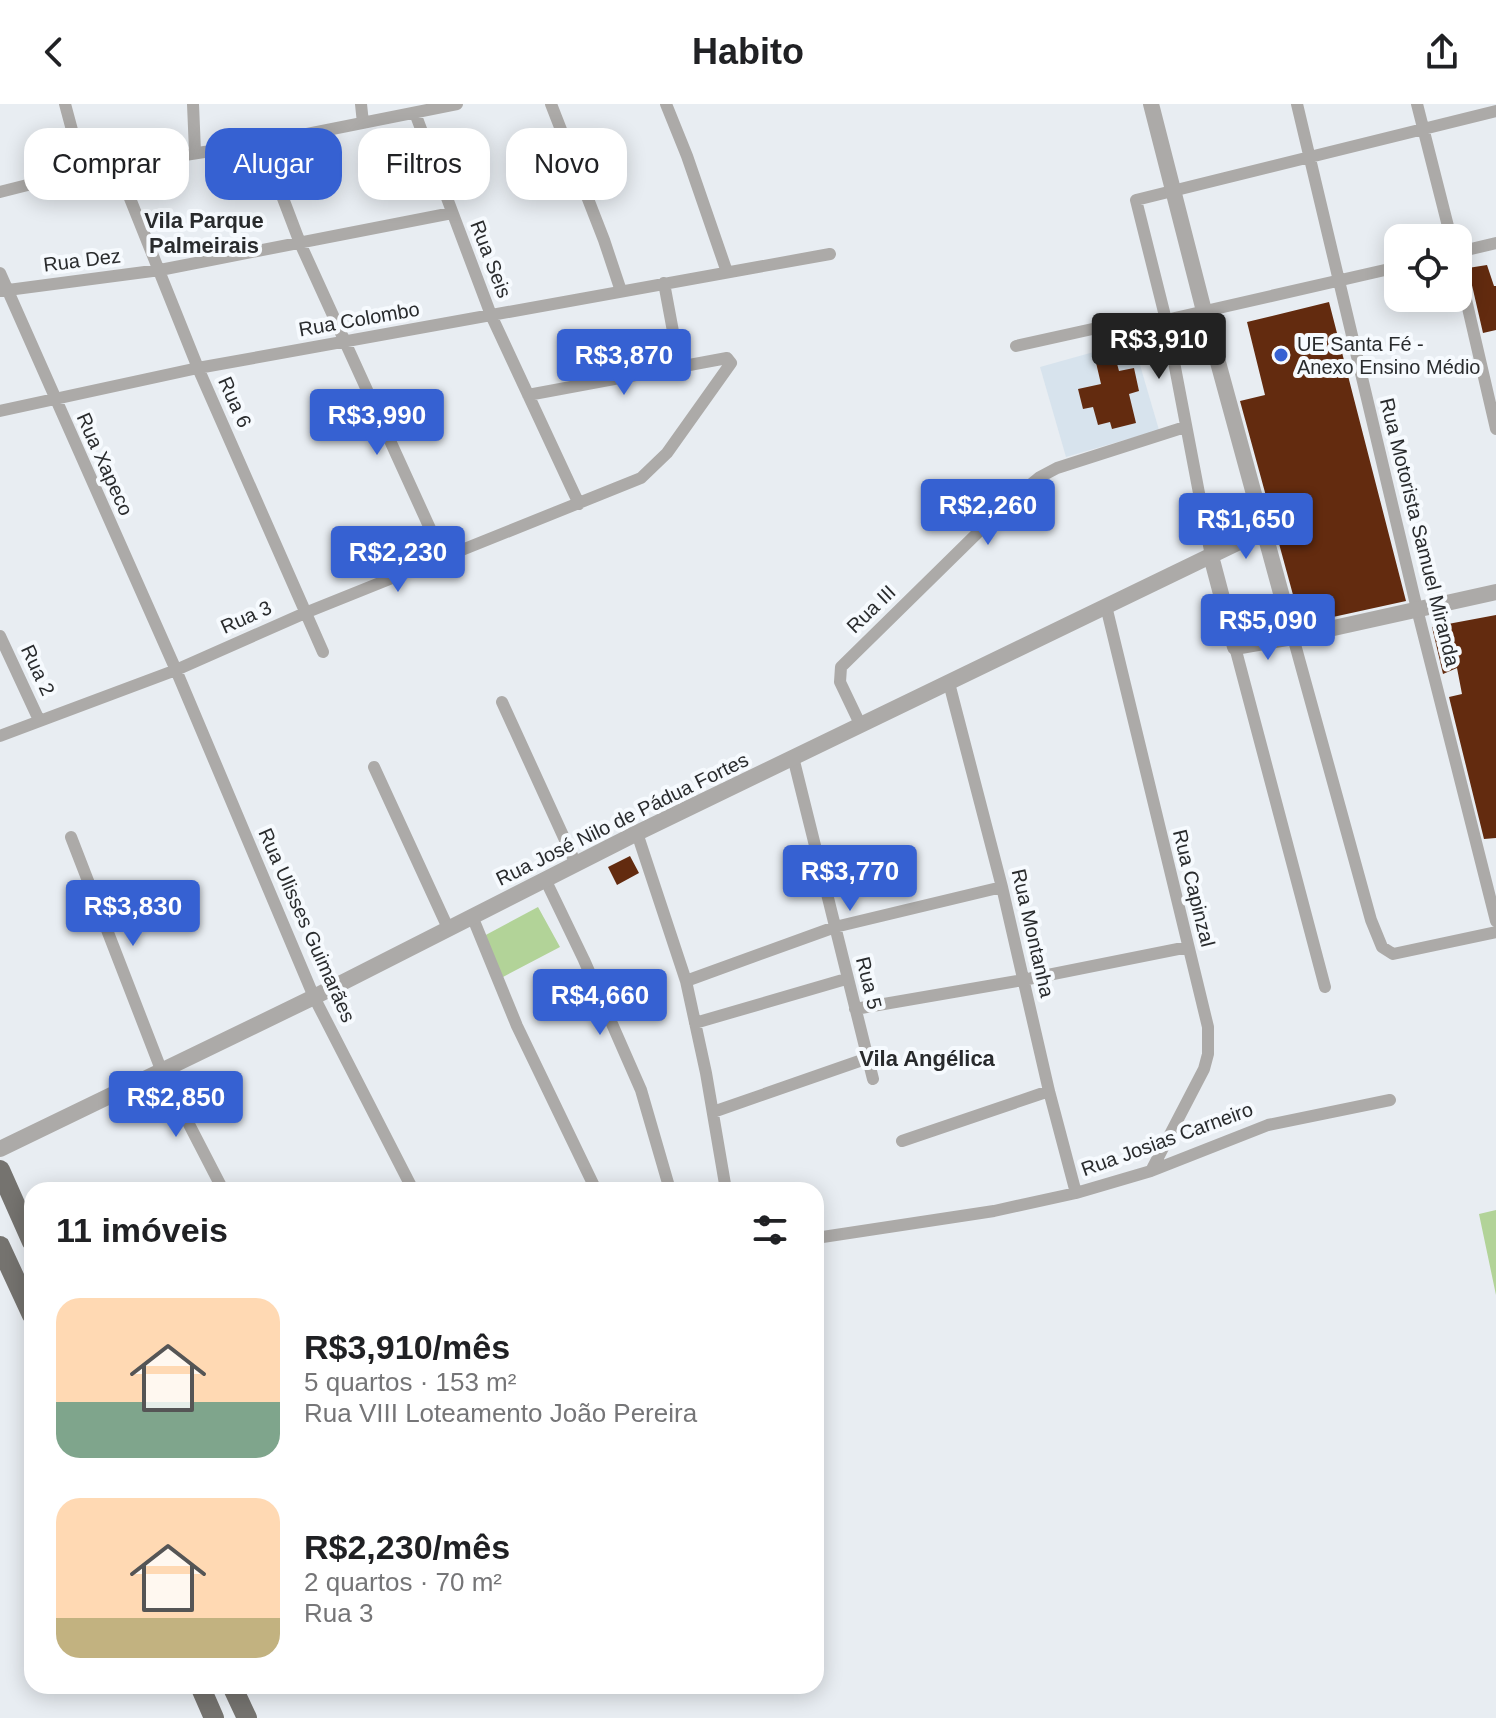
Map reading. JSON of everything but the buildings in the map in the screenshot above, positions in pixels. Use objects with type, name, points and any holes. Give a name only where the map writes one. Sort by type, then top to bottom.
[{"type":"main road","points":[[0,1170],[24,1224]]},
{"type":"main road","points":[[0,1246],[24,1298]]},
{"type":"main road","points":[[204,1694],[214,1718]]},
{"type":"main road","points":[[236,1694],[247,1718]]},
{"type":"street","points":[[65,104],[71,128]]},
{"type":"street","points":[[193,104],[195,152]]},
{"type":"street","points":[[361,104],[363,123]]},
{"type":"street","points":[[338,128],[457,104]]},
{"type":"street","points":[[551,104],[621,291]]},
{"type":"street","points":[[666,104],[697,182],[727,272]]},
{"type":"street","points":[[1151,104],[1293,637],[1371,920],[1382,947],[1388,953],[1402,953],[1496,932]]},
{"type":"street","name":"Rua Motorista Samuel Miranda","points":[[1297,104],[1417,609],[1496,921]]},
{"type":"street","points":[[1417,104],[1447,224]]},
{"type":"street","points":[[1325,987],[1211,556],[1166,320],[1136,200],[1496,111]]},
{"type":"street","name":"Rua Seis","points":[[415,113],[491,315],[579,504]]},
{"type":"street","points":[[189,153],[205,151]]},
{"type":"street","points":[[0,192],[24,186]]},
{"type":"street","name":"Rua 6","points":[[131,200],[198,368],[323,652]]},
{"type":"street","points":[[284,200],[300,243],[443,557]]},
{"type":"street","name":"Rua Dez","points":[[3,291],[160,270],[452,213]]},
{"type":"street","points":[[1472,249],[1496,243]]},
{"type":"street","name":"Rua Colombo","points":[[0,411],[198,368],[830,254]]},
{"type":"street","points":[[1016,346],[1106,326],[1166,320],[1384,270]]},
{"type":"street","name":"Rua Xapeco","points":[[0,273],[3,291],[176,670]]},
{"type":"street","points":[[528,395],[680,369],[664,283]]},
{"type":"street","points":[[1469,312],[1496,429]]},
{"type":"street","name":"Rua 3","points":[[0,736],[176,670],[305,613],[626,485],[653,469],[731,361],[727,358],[680,369]]},
{"type":"street","name":"Rua III","points":[[861,726],[840,682],[841,667],[1008,503],[1040,477],[1057,468],[1185,427]]},
{"type":"street","name":"Rua José Nilo de Pádua Fortes","points":[[0,1149],[314,997],[637,833],[1264,530]]},
{"type":"street","points":[[1235,647],[1496,592]]},
{"type":"street","name":"Rua Capinzal","points":[[1106,606],[1208,1027],[1208,1054],[1204,1069],[1151,1171]]},
{"type":"street","name":"Rua 2","points":[[0,636],[39,720]]},
{"type":"street","name":"Rua Ulisses Guimarães","points":[[176,670],[314,997],[409,1182]]},
{"type":"street","name":"Rua Montanha","points":[[949,683],[1076,1193]]},
{"type":"street","points":[[502,702],[576,864]]},
{"type":"street","name":"Rua 5","points":[[793,757],[873,1079]]},
{"type":"street","points":[[374,767],[448,928]]},
{"type":"street","points":[[637,833],[686,981],[725,1182]]},
{"type":"street","points":[[71,837],[162,1072],[219,1182]]},
{"type":"street","points":[[545,879],[631,1066],[651,1119],[668,1182]]},
{"type":"street","points":[[686,981],[835,927],[1002,887]]},
{"type":"street","points":[[472,916],[517,1026],[592,1182]]},
{"type":"street","points":[[855,1009],[1188,947]]},
{"type":"street","points":[[695,1023],[846,979]]},
{"type":"street","points":[[713,1112],[868,1058]]},
{"type":"street","points":[[902,1141],[1049,1091]]},
{"type":"street","name":"Rua Josias Carneiro","points":[[824,1237],[994,1211],[1076,1193],[1151,1171],[1268,1125],[1390,1100]]},
{"type":"shaded area","points":[[1133,341],[1159,430],[1066,457],[1040,367]]},
{"type":"green space","points":[[538,907],[560,947],[503,977],[482,937]]},
{"type":"green space","points":[[1496,1210],[1496,1295],[1479,1214]]},
{"type":"place","name":"UE Santa Fé - Anexo Ensino Médio","points":[[1281,355]]},
{"type":"district","name":"Vila Parque Palmeirais","points":[[204,232]]},
{"type":"district","name":"Vila Angélica","points":[[927,1058]]}]
